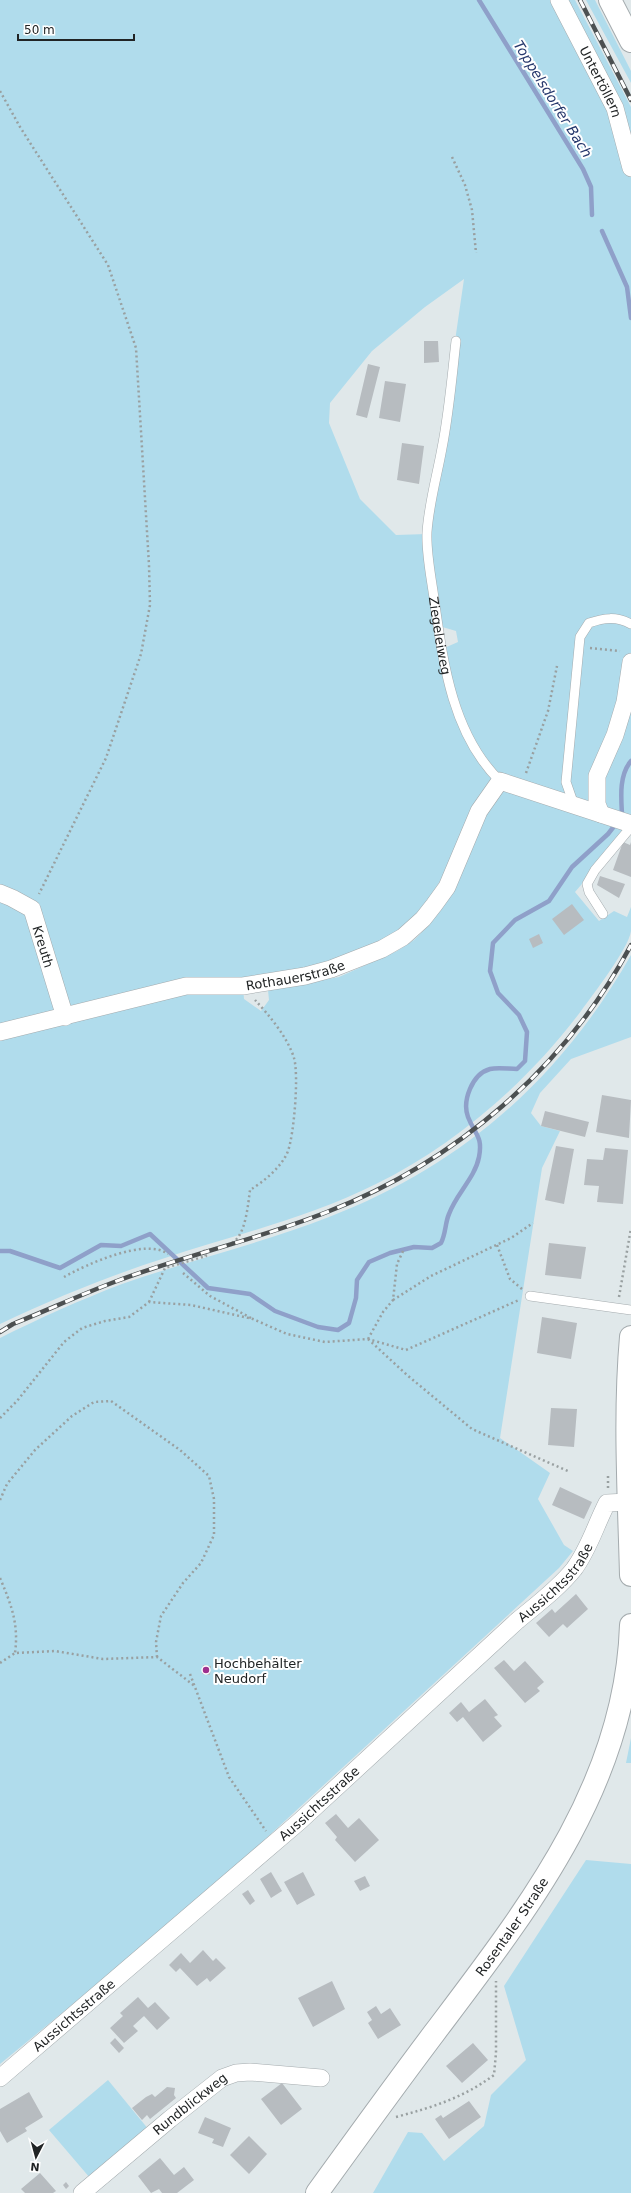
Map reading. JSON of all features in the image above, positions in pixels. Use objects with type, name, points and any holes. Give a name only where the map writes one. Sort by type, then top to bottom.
[{"type":"main road","points":[[610,0],[631,41]]},
{"type":"main road","points":[[631,1337],[628,1382],[631,1575]]},
{"type":"main road","name":"Rosentaler Straße","points":[[317,2193],[402,2075],[493,1955],[560,1856],[594,1786],[611,1739],[624,1685],[631,1624]]},
{"type":"street","name":"Untertöllern","points":[[559,0],[615,108],[631,168]]},
{"type":"street","points":[[601,814],[597,804],[597,776],[617,729],[625,702],[627,657]]},
{"type":"street","name":"Ziegeleiweg","points":[[500,781],[631,824]]},
{"type":"street","name":"Rothauerstraße","points":[[0,1032],[186,986],[243,986],[331,969],[370,954],[403,937],[423,919],[447,887],[479,811],[500,781]]},
{"type":"street","name":"Kreuth","points":[[0,893],[32,909],[65,1017]]},
{"type":"street","name":"Aussichtsstraße","points":[[0,2078],[274,1843],[574,1569],[592,1538],[608,1503],[629,1502]]},
{"type":"street","name":"Rundblickweg","points":[[82,2193],[170,2119],[222,2078],[236,2073],[250,2072],[321,2078]]},
{"type":"lane","name":"Ziegeleiweg","points":[[456,341],[442,447],[429,513],[429,557],[446,672],[457,708],[464,728],[476,752],[487,768],[500,781]]},
{"type":"lane","points":[[575,806],[566,782],[580,637],[588,623],[605,618],[621,619],[631,624]]},
{"type":"lane","points":[[603,914],[589,892],[587,884],[595,870],[631,827]]},
{"type":"lane","points":[[530,1296],[631,1310]]},
{"type":"path","points":[[0,91],[20,127],[108,265],[136,348],[149,565],[150,605],[141,654],[106,758],[32,909]]},
{"type":"path","points":[[452,158],[465,185],[472,210],[476,253]]},
{"type":"path","points":[[579,647],[627,657]]},
{"type":"path","points":[[520,788],[548,712],[557,666]]},
{"type":"path","points":[[0,1418],[17,1401],[64,1342],[82,1328],[106,1321],[129,1317],[149,1302],[165,1268],[206,1256],[204,1251],[232,1242],[239,1234],[247,1216],[250,1190],[267,1179],[288,1152],[296,1104],[294,1058],[272,1019],[243,986]]},
{"type":"path","points":[[368,1339],[383,1312],[393,1300],[431,1276],[497,1245],[533,1223]]},
{"type":"path","points":[[183,1273],[210,1296],[253,1320],[287,1334],[325,1342],[368,1339],[406,1350],[530,1296],[510,1279],[497,1245]]},
{"type":"path","points":[[64,1277],[86,1264],[144,1248],[168,1254]]},
{"type":"path","points":[[393,1300],[397,1264],[404,1249]]},
{"type":"path","points":[[149,1302],[191,1305],[253,1320]]},
{"type":"path","points":[[368,1339],[407,1375],[472,1429],[570,1472]]},
{"type":"path","points":[[0,1500],[7,1484],[35,1450],[72,1416],[94,1402],[111,1401],[180,1450],[209,1476],[214,1499],[214,1535],[202,1563],[183,1583],[161,1616],[156,1642],[157,1657]]},
{"type":"path","points":[[0,1578],[13,1609],[17,1638],[15,1653]]},
{"type":"path","points":[[0,1663],[15,1653],[55,1651],[103,1659],[157,1657],[196,1688]]},
{"type":"path","points":[[190,1674],[229,1777],[274,1843]]},
{"type":"path","points":[[394,2117],[429,2108],[473,2090],[494,2075],[496,2053],[496,1981],[493,1955]]},
{"type":"shaded area","points":[[0,0],[575,0],[631,107],[631,827],[575,892],[599,921],[614,911],[627,917],[631,907],[631,931],[629,939],[609,972],[581,1011],[560,1037],[514,1087],[462,1131],[406,1168],[376,1184],[324,1207],[121,1273],[60,1297],[0,1324]],"holes":[[[464,279],[427,534],[396,535],[360,499],[329,423],[330,403],[372,351],[425,307]],[[439,626],[456,631],[458,642],[442,649]],[[447,869],[429,925],[414,940],[397,951],[339,977],[268,990],[269,1000],[261,1011],[244,999],[243,986],[325,964],[367,948],[385,939],[408,922],[432,894]]]},
{"type":"shaded area","points":[[586,0],[595,0],[631,71],[631,83]]},
{"type":"shaded area","points":[[631,955],[631,1037],[571,1059],[540,1093],[531,1113],[541,1126],[560,1131],[542,1168],[500,1438],[550,1473],[538,1499],[564,1545],[573,1551],[559,1568],[197,1902],[0,2064],[0,1338],[91,1296],[122,1284],[278,1235],[329,1217],[377,1196],[422,1172],[465,1144],[504,1113],[540,1079],[573,1041],[603,999]]},
{"type":"shaded area","points":[[631,1738],[631,1763],[626,1763]]},
{"type":"shaded area","points":[[586,1860],[631,1864],[631,2193],[373,2193],[408,2132],[422,2133],[444,2161],[484,2126],[491,2095],[526,2060],[504,1986]]},
{"type":"shaded area","points":[[108,2080],[149,2130],[90,2178],[49,2130]]},
{"type":"building","points":[[424,341],[438,341],[439,362],[424,363]]},
{"type":"building","points":[[368,364],[380,367],[367,418],[356,415]]},
{"type":"building","points":[[385,381],[406,384],[400,422],[379,418]]},
{"type":"building","points":[[402,443],[424,446],[419,484],[397,480]]},
{"type":"building","points":[[623,842],[630,845],[631,842],[631,877],[613,870]]},
{"type":"building","points":[[600,876],[625,884],[619,898],[597,885]]},
{"type":"building","points":[[572,904],[584,920],[564,935],[552,919]]},
{"type":"building","points":[[539,934],[543,943],[533,948],[529,939]]},
{"type":"building","points":[[602,1095],[631,1100],[629,1138],[596,1132]]},
{"type":"building","points":[[545,1111],[589,1122],[585,1137],[541,1126]]},
{"type":"building","points":[[556,1146],[574,1149],[564,1204],[545,1200]]},
{"type":"building","points":[[605,1148],[628,1150],[623,1204],[597,1202],[599,1186],[584,1185],[587,1159],[603,1160]]},
{"type":"building","points":[[549,1243],[586,1247],[581,1279],[545,1275]]},
{"type":"building","points":[[542,1317],[577,1323],[571,1359],[537,1353]]},
{"type":"building","points":[[551,1408],[577,1409],[574,1447],[548,1445]]},
{"type":"building","points":[[560,1487],[592,1502],[584,1519],[552,1505]]},
{"type":"building","points":[[576,1594],[588,1609],[567,1628],[563,1624],[549,1637],[536,1623],[552,1609],[555,1613]]},
{"type":"building","points":[[504,1660],[514,1671],[525,1661],[544,1682],[537,1688],[540,1691],[525,1703],[494,1668]]},
{"type":"building","name":"Hochbehälter Neudorf","points":[[203,1665],[211,1666],[210,1675],[202,1674]]},
{"type":"building","points":[[485,1699],[498,1715],[494,1717],[502,1726],[483,1742],[463,1717],[457,1722],[449,1713],[461,1702],[469,1712]]},
{"type":"building","points":[[336,1814],[348,1828],[359,1818],[379,1840],[355,1862],[335,1840],[337,1837],[325,1823]]},
{"type":"building","points":[[271,1872],[282,1891],[271,1898],[260,1879]]},
{"type":"building","points":[[303,1872],[315,1895],[297,1905],[284,1882]]},
{"type":"building","points":[[365,1876],[370,1886],[360,1891],[354,1881]]},
{"type":"building","points":[[248,1890],[255,1901],[250,1905],[242,1894]]},
{"type":"building","points":[[203,1950],[213,1961],[216,1958],[226,1968],[210,1982],[207,1978],[197,1986],[180,1968],[176,1972],[169,1965],[181,1953],[190,1963]]},
{"type":"building","points":[[332,1981],[345,2009],[313,2027],[298,1998]]},
{"type":"building","points":[[138,1997],[148,2008],[155,2002],[170,2018],[157,2030],[144,2016],[133,2026],[138,2031],[124,2043],[110,2028],[123,2016],[120,2013]]},
{"type":"building","points":[[376,2006],[381,2014],[390,2008],[401,2025],[378,2039],[368,2023],[372,2020],[367,2012]]},
{"type":"building","points":[[115,2038],[124,2048],[119,2053],[110,2043]]},
{"type":"building","points":[[473,2043],[488,2060],[462,2083],[446,2066]]},
{"type":"building","points":[[282,2083],[302,2109],[281,2125],[261,2099]]},
{"type":"building","points":[[167,2087],[175,2088],[174,2095],[176,2098],[150,2119],[147,2115],[142,2120],[132,2108],[152,2094],[155,2097]]},
{"type":"building","points":[[29,2092],[43,2117],[25,2128],[27,2131],[7,2143],[0,2131],[0,2109]]},
{"type":"building","points":[[469,2101],[481,2117],[449,2139],[435,2119],[441,2115],[443,2118]]},
{"type":"building","points":[[205,2117],[231,2128],[223,2147],[212,2143],[214,2139],[198,2133]]},
{"type":"building","points":[[249,2136],[267,2154],[249,2174],[230,2155]]},
{"type":"building","points":[[160,2158],[174,2175],[184,2167],[194,2180],[177,2193],[162,2193],[159,2189],[151,2193],[138,2176]]},
{"type":"building","points":[[40,2173],[56,2191],[53,2193],[25,2193],[21,2189]]},
{"type":"building","points":[[66,2182],[69,2186],[66,2189],[63,2185]]},
{"type":"waterway","name":"Toppelsdorfer Bach","points":[[479,0],[583,169],[591,187],[592,215]]},
{"type":"waterway","name":"Toppelsdorfer Bach","points":[[602,231],[627,287],[631,318]]},
{"type":"waterway","name":"Toppelsdorfer Bach","points":[[622,814],[621,793],[624,773],[631,761]]},
{"type":"waterway","name":"Toppelsdorfer Bach","points":[[0,1251],[10,1251],[60,1268],[101,1245],[121,1246],[150,1234],[208,1288],[250,1294],[275,1311],[318,1327],[338,1330],[349,1323],[356,1298],[357,1280],[369,1262],[390,1253],[414,1247],[432,1248],[441,1243],[452,1207],[474,1172],[479,1157],[480,1144],[478,1136],[466,1111],[466,1103],[470,1089],[478,1076],[484,1072],[493,1068],[517,1069],[525,1061],[527,1032],[519,1015],[498,993],[490,971],[493,943],[515,920],[549,901],[572,867],[608,834],[615,825]]},
{"type":"railway","points":[[580,0],[631,100]]},
{"type":"railway","points":[[0,1332],[13,1324],[117,1281],[169,1263],[275,1231],[327,1212],[374,1191],[420,1166],[463,1138],[503,1106],[540,1070],[574,1031],[605,989],[631,945]]},
{"type":"place","name":"Hochbehälter Neudorf","points":[[206,1670]]}]
